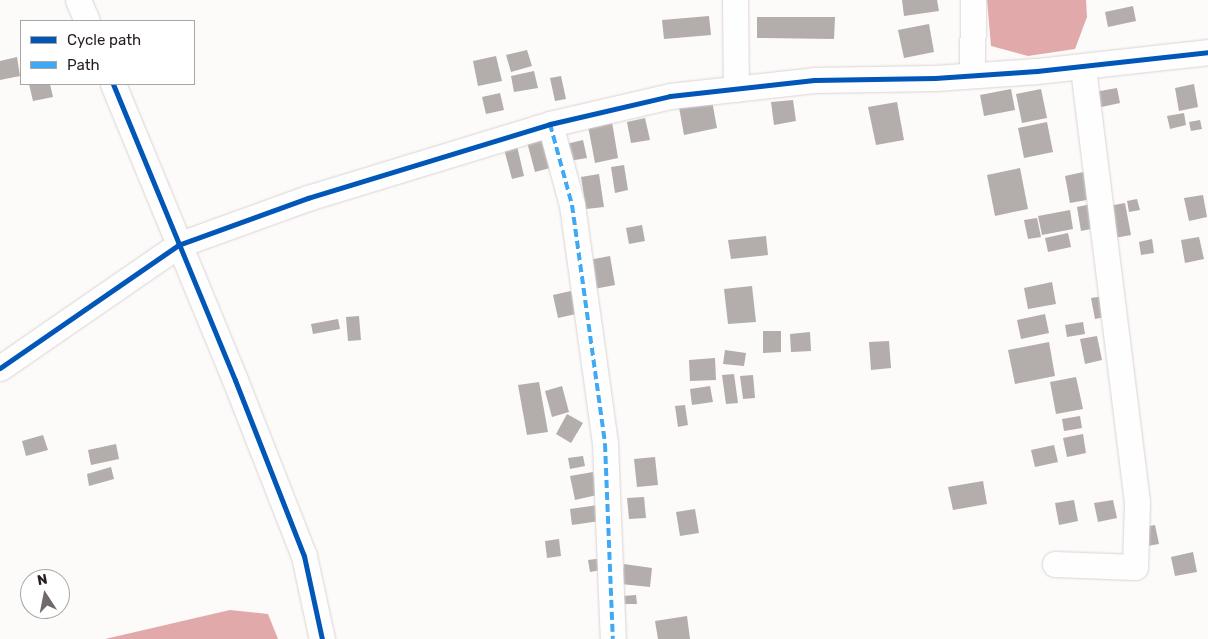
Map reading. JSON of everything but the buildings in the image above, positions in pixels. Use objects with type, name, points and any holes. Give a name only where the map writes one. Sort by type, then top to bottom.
[{"type":"street","points":[[78,0],[87,20]]},
{"type":"street","points":[[736,0],[736,89]]},
{"type":"street","points":[[972,75],[973,0]]},
{"type":"street","points":[[0,368],[178,245],[308,198],[550,124],[670,96],[814,80],[972,75],[1083,66],[1208,52]]},
{"type":"street","points":[[1055,564],[1135,567],[1137,502],[1083,66]]},
{"type":"street","points":[[113,85],[235,380],[304,556],[322,639]]},
{"type":"street","points":[[550,124],[572,205],[605,444],[613,639]]},
{"type":"shaded area","points":[[987,0],[1086,0],[1087,17],[1075,49],[1028,56],[991,46]]},
{"type":"shaded area","points":[[230,610],[268,614],[278,639],[105,639]]},
{"type":"marked path","points":[[550,124],[572,205],[605,444],[613,639]]},
{"type":"cycle path","points":[[0,368],[178,245],[308,198],[550,124],[670,96],[814,80],[935,78],[1037,71],[1208,52]]},
{"type":"cycle path","points":[[113,85],[235,380],[304,556],[322,639]]}]
